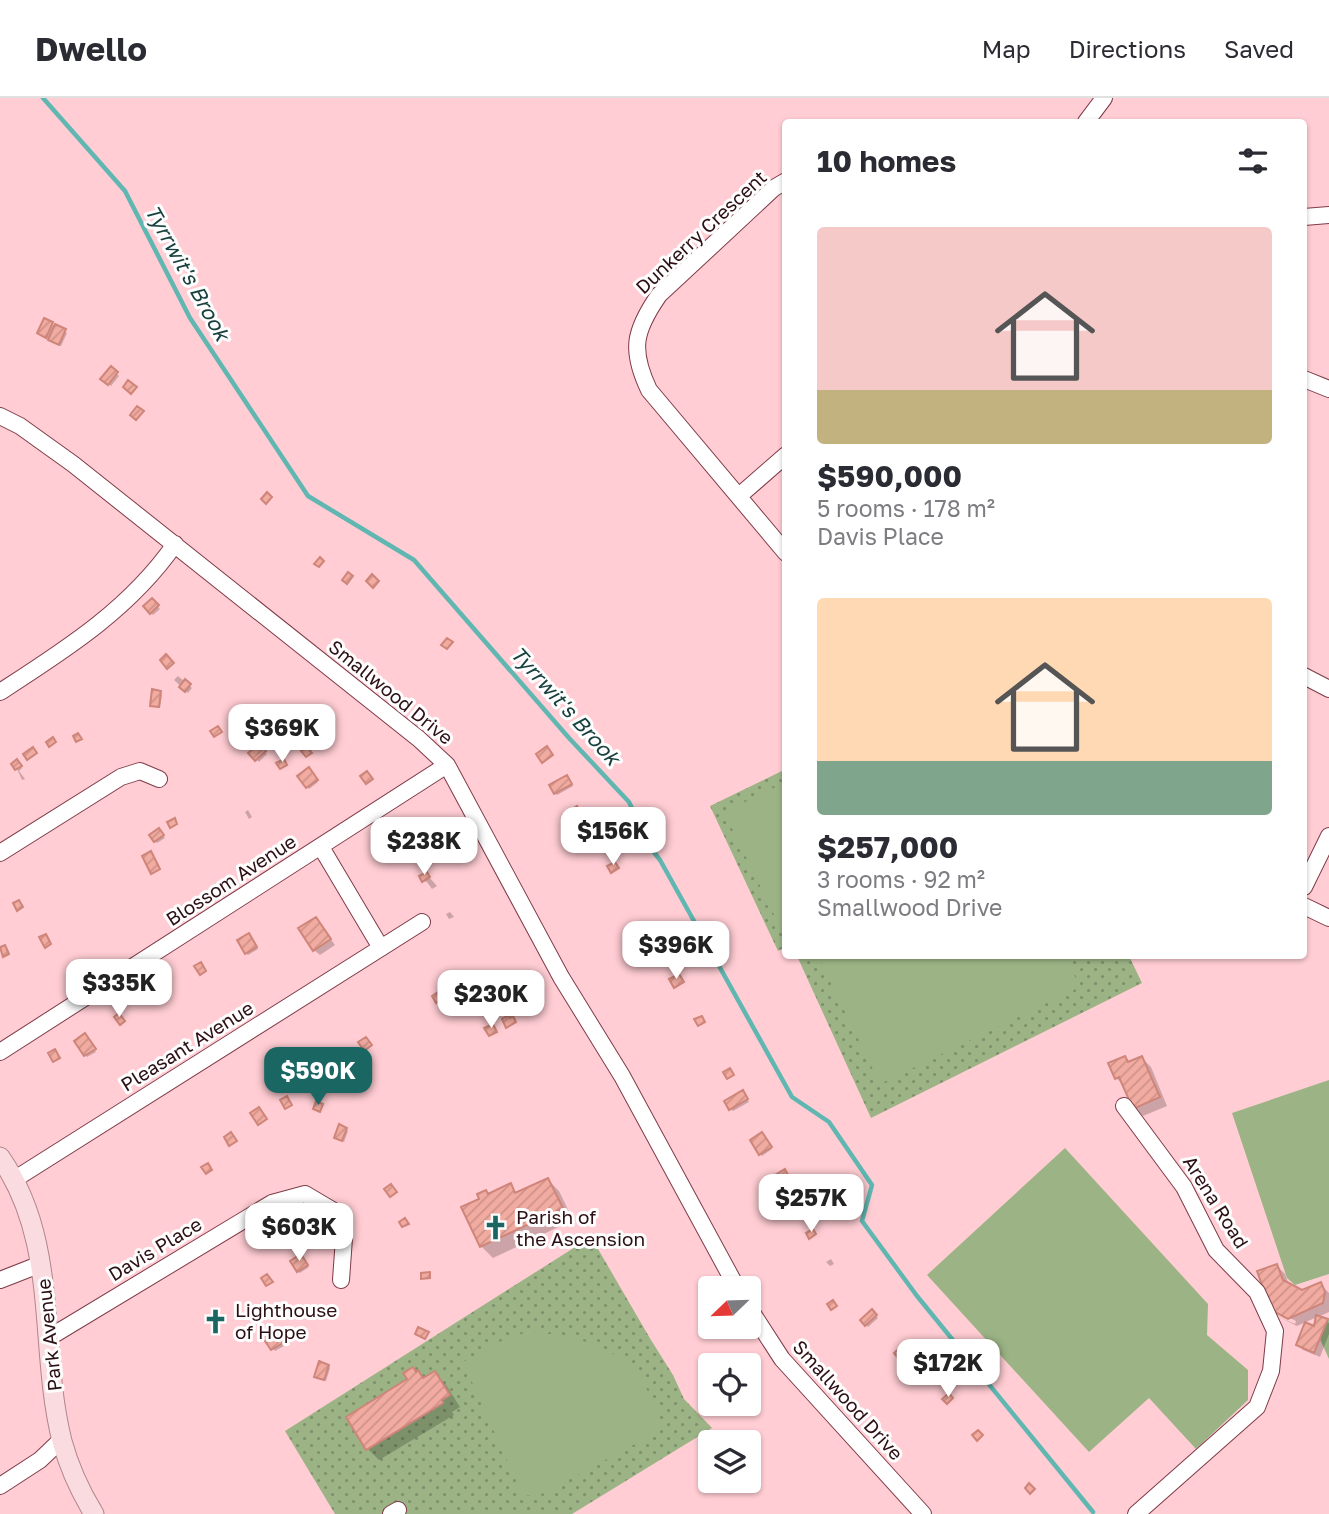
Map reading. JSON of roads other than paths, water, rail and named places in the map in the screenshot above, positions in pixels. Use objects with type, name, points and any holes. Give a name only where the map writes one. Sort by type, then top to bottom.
[{"type":"main road","name":"Park Avenue","points":[[0,1157],[15,1179],[34,1226],[62,1439],[73,1474],[93,1514]]},
{"type":"street","points":[[1088,119],[1104,98]]},
{"type":"street","name":"Dunkerry Crescent","points":[[782,183],[659,295],[644,316],[635,343],[639,368],[649,390],[782,548]]},
{"type":"street","points":[[1307,217],[1329,215]]},
{"type":"street","points":[[1307,380],[1329,389]]},
{"type":"street","name":"Smallwood Drive","points":[[0,416],[20,426],[73,464],[419,739],[447,765],[561,977],[622,1076],[730,1276]]},
{"type":"street","points":[[739,496],[782,459]]},
{"type":"street","points":[[0,692],[74,644],[121,606],[175,544]]},
{"type":"street","points":[[1307,678],[1329,689]]},
{"type":"street","name":"Blossom Avenue","points":[[0,1052],[447,765]]},
{"type":"street","points":[[0,853],[121,777],[140,771],[159,779]]},
{"type":"street","points":[[1307,881],[1329,836]]},
{"type":"street","points":[[321,847],[381,948]]},
{"type":"street","points":[[1307,907],[1329,918]]},
{"type":"street","name":"Pleasant Avenue","points":[[15,1179],[422,922]]},
{"type":"street","name":"Arena Road","points":[[1124,1106],[1184,1187],[1216,1250],[1257,1292],[1275,1331],[1271,1371],[1257,1407],[1136,1514]]},
{"type":"street","name":"Davis Place","points":[[50,1338],[272,1203],[305,1194],[332,1210],[344,1238],[341,1280]]},
{"type":"street","points":[[0,1280],[41,1264]]},
{"type":"street","name":"Smallwood Drive","points":[[761,1327],[782,1359],[923,1514]]},
{"type":"street","points":[[0,1486],[40,1460],[62,1439]]},
{"type":"waterway","name":"Tyrrwit's Brook","points":[[43,98],[125,191],[190,318],[308,496],[414,560],[569,738],[629,802],[653,851],[792,1097],[829,1122],[872,1185],[862,1221],[917,1296],[1093,1512]]},
{"type":"place","name":"Parish of the Ascension","points":[[496,1228]]},
{"type":"place","name":"Lighthouse of Hope","points":[[215,1321]]}]
